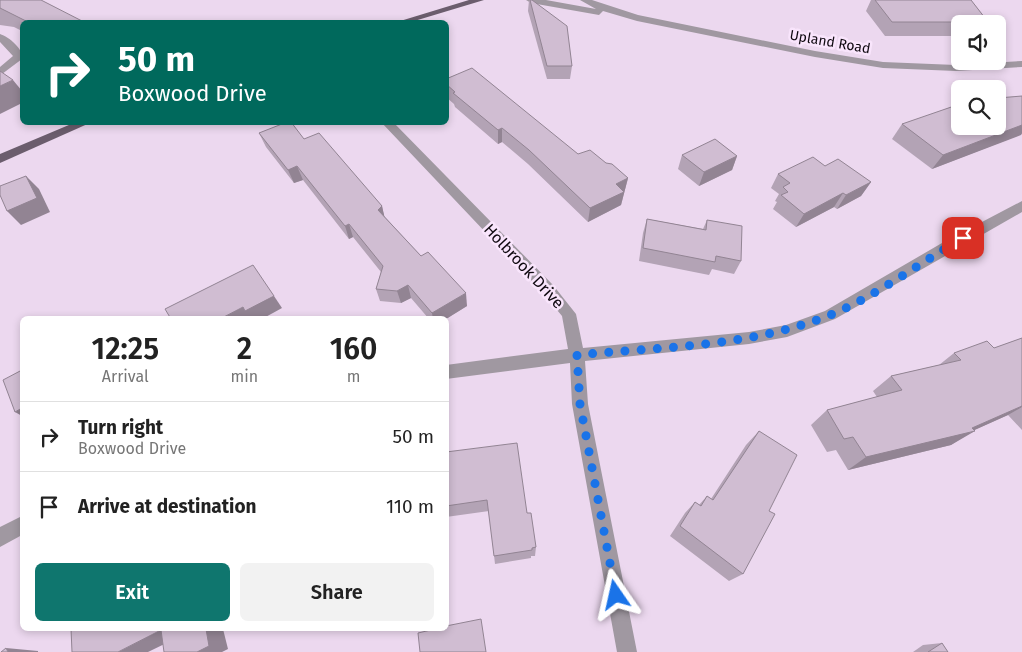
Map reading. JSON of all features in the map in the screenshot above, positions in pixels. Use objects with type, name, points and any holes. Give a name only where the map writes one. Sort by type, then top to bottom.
[{"type":"main road","points":[[409,20],[479,0]]},
{"type":"main road","points":[[0,159],[81,125]]},
{"type":"street","name":"Upland Road","points":[[532,0],[637,18],[815,54],[883,65],[956,68],[1022,64]]},
{"type":"street","name":"Upland Road","points":[[585,0],[602,8],[637,18]]},
{"type":"street","points":[[0,38],[17,52],[18,57],[2,70]]},
{"type":"street","name":"Holbrook Drive","points":[[389,125],[548,288],[569,314],[577,355],[580,404],[627,652]]},
{"type":"street","points":[[449,372],[577,355],[695,345],[787,331],[830,315],[1022,206]]},
{"type":"street","points":[[0,538],[20,525]]},
{"type":"building","points":[[0,0],[41,0],[80,20],[24,20],[0,8]]},
{"type":"building","points":[[530,0],[567,26],[572,66],[547,66]]},
{"type":"building","points":[[875,0],[971,0],[983,15],[951,15],[951,22],[892,22]]},
{"type":"building","points":[[472,68],[578,154],[590,150],[606,163],[612,164],[628,178],[616,184],[624,192],[590,208],[529,150],[502,128],[498,130],[453,93],[455,92],[449,87],[449,78]]},
{"type":"building","points":[[0,71],[13,80],[0,86]]},
{"type":"building","points":[[1022,96],[1022,125],[1006,131],[1006,97]]},
{"type":"building","points":[[951,107],[951,135],[996,135],[943,155],[902,124]]},
{"type":"building","points":[[279,125],[293,125],[304,139],[319,133],[382,206],[378,210],[421,256],[428,252],[466,293],[432,313],[408,285],[397,291],[376,289],[383,266],[349,224],[345,226],[297,166],[288,170],[259,133]]},
{"type":"building","points":[[715,139],[737,156],[704,172],[682,155]]},
{"type":"building","points":[[813,157],[825,166],[838,159],[871,182],[846,195],[843,193],[804,214],[781,195],[788,192],[783,187],[790,183],[778,174]]},
{"type":"building","points":[[26,176],[37,198],[7,211],[0,195],[0,186]]},
{"type":"building","points":[[647,219],[706,230],[707,220],[742,226],[741,261],[716,256],[715,262],[643,248]]},
{"type":"building","points":[[253,265],[274,296],[245,311],[243,307],[226,316],[169,316],[165,309]]},
{"type":"building","points":[[1022,338],[1022,406],[972,428],[975,431],[866,457],[853,437],[844,439],[827,410],[902,390],[891,376],[961,360],[954,353],[987,341],[994,348]]},
{"type":"building","points":[[20,371],[20,409],[15,412],[3,380]]},
{"type":"building","points":[[759,431],[797,455],[769,511],[775,514],[743,574],[680,526],[695,502],[701,506],[707,496],[713,500]]},
{"type":"building","points":[[517,443],[527,513],[531,513],[536,547],[532,548],[532,550],[494,556],[487,500],[449,506],[449,452]]},
{"type":"building","points":[[481,619],[486,652],[420,652],[418,633],[449,631],[449,625]]},
{"type":"building","points":[[71,631],[159,631],[118,652],[72,652]]},
{"type":"building","points":[[161,631],[206,631],[209,646],[197,652],[164,652]]},
{"type":"building","points":[[942,643],[948,652],[928,652]]},
{"type":"route","points":[[616,595],[580,404],[577,355],[695,345],[787,331],[830,315],[873,292],[963,238]]}]
